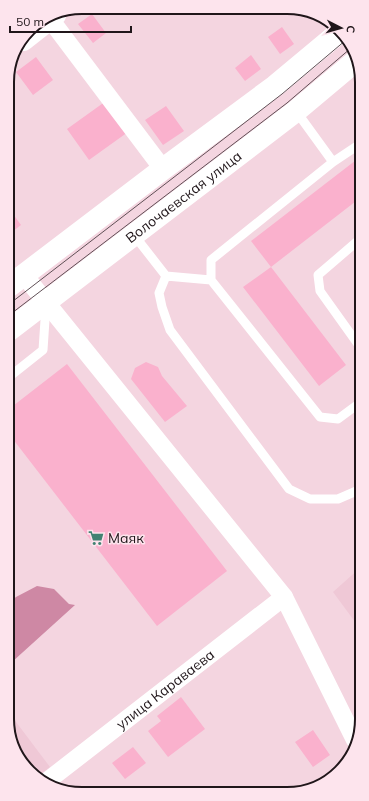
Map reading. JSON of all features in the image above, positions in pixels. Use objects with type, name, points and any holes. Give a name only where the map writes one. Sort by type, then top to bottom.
[{"type":"main road","points":[[16,281],[274,86],[321,47]]},
{"type":"main road","name":"Волочаевская улица","points":[[14,326],[296,112],[353,64]]},
{"type":"street","points":[[54,20],[163,169]]},
{"type":"street","points":[[35,33],[47,23]]},
{"type":"street","points":[[16,281],[46,302],[284,597],[353,736]]},
{"type":"street","name":"улица Караваева","points":[[50,779],[284,597]]},
{"type":"lane","points":[[296,112],[333,162]]},
{"type":"lane","points":[[355,147],[333,162],[211,260],[211,280],[320,417],[338,419],[355,406]]},
{"type":"lane","points":[[134,235],[166,276],[211,280]]},
{"type":"lane","points":[[355,243],[318,274],[320,291],[355,340]]},
{"type":"lane","points":[[166,276],[159,293],[170,330],[289,489],[310,499],[338,499],[355,492]]},
{"type":"lane","points":[[14,372],[43,350],[46,302]]},
{"type":"shaded area","points":[[355,572],[355,622],[333,592]]},
{"type":"shaded area","points":[[37,586],[54,589],[69,604],[75,605],[14,660],[14,599]]},
{"type":"shaded area","points":[[14,719],[50,767],[41,774],[31,764],[19,745],[16,736]]},
{"type":"building","points":[[92,14],[106,33],[93,43],[78,24]]},
{"type":"building","points":[[282,27],[294,44],[280,54],[268,37]]},
{"type":"building","points":[[251,55],[261,69],[245,81],[235,68]]},
{"type":"building","points":[[36,57],[53,80],[33,95],[16,72]]},
{"type":"building","points":[[106,101],[128,132],[89,160],[67,129]]},
{"type":"building","points":[[166,106],[184,131],[163,145],[145,120]]},
{"type":"building","points":[[355,161],[355,202],[271,267],[251,241]]},
{"type":"building","points":[[14,215],[21,225],[14,230]]},
{"type":"building","points":[[271,267],[346,365],[319,386],[243,287]]},
{"type":"building","points":[[146,362],[158,367],[162,376],[187,406],[165,422],[131,379],[135,368]]},
{"type":"building","points":[[67,364],[227,571],[157,626],[14,440],[14,405]]},
{"type":"building","points":[[181,697],[205,729],[168,757],[148,731],[161,721],[157,716]]},
{"type":"building","points":[[313,730],[330,755],[313,767],[295,742]]},
{"type":"building","points":[[133,747],[146,763],[125,779],[112,763]]},
{"type":"tram line","points":[[14,300],[282,94],[337,48]]},
{"type":"tram line","points":[[14,311],[287,103],[348,51]]},
{"type":"place","name":"Маяк","points":[[96,538]]}]
